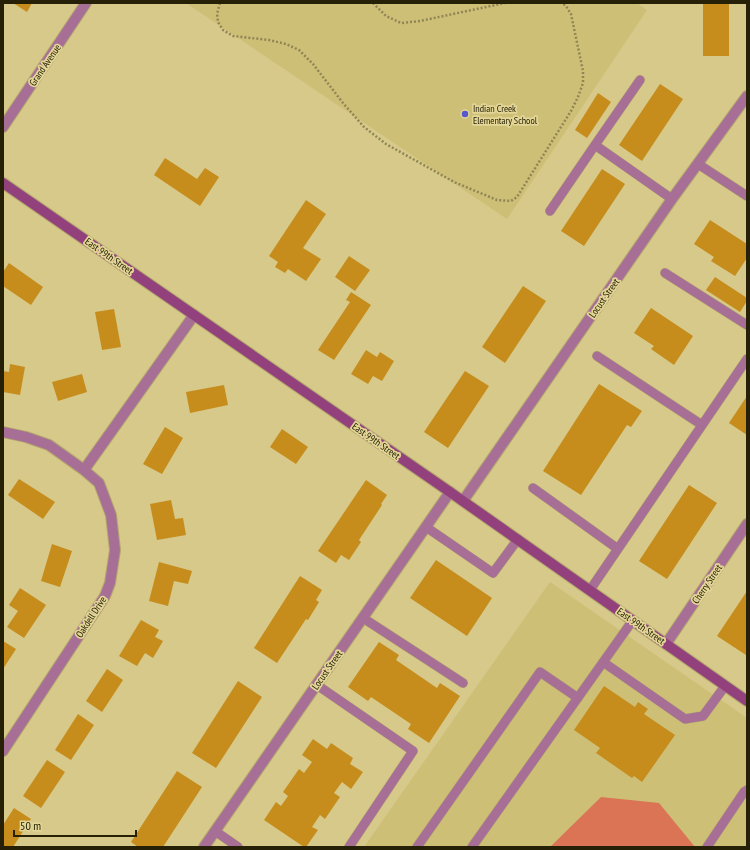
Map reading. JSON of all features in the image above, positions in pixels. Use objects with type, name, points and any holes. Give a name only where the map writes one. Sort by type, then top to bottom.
[{"type":"street","name":"Grand Avenue","points":[[3,127],[86,3]]},
{"type":"street","name":"Locust Street","points":[[463,501],[672,199],[747,96]]},
{"type":"street","name":"East 99th Street","points":[[3,182],[463,501],[726,686],[746,697]]},
{"type":"street","points":[[84,470],[194,315]]},
{"type":"street","name":"Oakdell Drive","points":[[3,432],[26,437],[49,445],[84,470],[99,484],[111,516],[115,550],[110,583],[105,596],[3,751]]},
{"type":"street","name":"Locust Street","points":[[204,847],[450,492]]},
{"type":"street","name":"Cherry Street","points":[[666,644],[747,524]]},
{"type":"lane","points":[[550,211],[640,80]]},
{"type":"lane","points":[[595,145],[672,199]]},
{"type":"lane","points":[[698,164],[747,196]]},
{"type":"lane","points":[[665,273],[747,325]]},
{"type":"lane","points":[[597,356],[702,425]]},
{"type":"lane","points":[[590,590],[747,359]]},
{"type":"lane","points":[[534,488],[618,549]]},
{"type":"lane","points":[[426,527],[493,573],[518,540]]},
{"type":"lane","points":[[364,618],[463,683]]},
{"type":"lane","points":[[472,847],[632,620]]},
{"type":"lane","points":[[603,662],[685,719],[703,716],[726,686]]},
{"type":"lane","points":[[417,847],[540,672],[578,698]]},
{"type":"lane","points":[[317,685],[413,751],[349,847]]},
{"type":"lane","points":[[707,847],[744,792],[747,790]]},
{"type":"lane","points":[[215,831],[238,847]]},
{"type":"path","points":[[220,3],[217,14],[218,22],[223,30],[233,36],[269,40],[286,44],[299,50],[313,64],[343,103],[364,127],[386,144],[454,182],[497,200],[511,201],[517,197],[571,111],[583,83],[583,71],[571,14],[562,3]]},
{"type":"path","points":[[373,3],[386,16],[401,23],[420,21],[505,3]]},
{"type":"shaded area","name":"Indian Creek Elementary School","points":[[186,3],[637,3],[647,10],[507,219]]},
{"type":"shaded area","points":[[550,582],[747,718],[747,847],[695,847],[601,797],[550,847],[364,847]]},
{"type":"shaded area","points":[[601,797],[659,803],[695,847],[550,847]]},
{"type":"building","points":[[13,3],[32,3],[27,12]]},
{"type":"building","points":[[703,3],[729,3],[729,56],[703,56]]},
{"type":"building","points":[[660,84],[683,99],[642,161],[619,145]]},
{"type":"building","points":[[598,93],[611,102],[587,138],[575,130]]},
{"type":"building","points":[[165,158],[197,179],[205,168],[219,177],[200,206],[154,175]]},
{"type":"building","points":[[602,169],[625,184],[584,246],[561,231]]},
{"type":"building","points":[[306,200],[326,214],[303,248],[321,259],[306,281],[288,269],[285,273],[275,267],[278,262],[269,256]]},
{"type":"building","points":[[710,220],[747,244],[747,258],[735,276],[711,261],[714,257],[694,244]]},
{"type":"building","points":[[349,256],[370,270],[355,291],[335,277]]},
{"type":"building","points":[[9,263],[43,287],[31,305],[3,286],[3,272]]},
{"type":"building","points":[[715,277],[747,298],[747,301],[740,312],[706,290]]},
{"type":"building","points":[[523,286],[546,301],[505,363],[482,347]]},
{"type":"building","points":[[351,292],[371,305],[334,360],[318,350],[350,302],[346,300]]},
{"type":"building","points":[[651,308],[693,336],[674,365],[651,349],[654,346],[634,333]]},
{"type":"building","points":[[114,309],[121,347],[102,350],[95,312]]},
{"type":"building","points":[[366,350],[377,357],[380,352],[394,361],[382,381],[373,376],[368,384],[351,374]]},
{"type":"building","points":[[10,364],[25,367],[20,395],[3,392],[3,371],[9,372]]},
{"type":"building","points":[[465,371],[489,386],[448,448],[424,432]]},
{"type":"building","points":[[82,374],[87,392],[58,401],[52,382]]},
{"type":"building","points":[[599,384],[642,411],[631,427],[627,425],[581,495],[543,471]]},
{"type":"building","points":[[224,385],[228,405],[190,413],[186,392]]},
{"type":"building","points":[[747,396],[747,435],[729,423]]},
{"type":"building","points":[[165,427],[183,438],[162,474],[143,464]]},
{"type":"building","points":[[282,429],[308,447],[296,464],[270,447]]},
{"type":"building","points":[[19,479],[55,502],[43,519],[8,495]]},
{"type":"building","points":[[366,480],[387,495],[359,540],[361,542],[349,560],[341,555],[336,563],[318,551]]},
{"type":"building","points":[[689,485],[717,503],[667,579],[639,561]]},
{"type":"building","points":[[171,500],[175,519],[183,518],[186,535],[157,540],[150,504]]},
{"type":"building","points":[[52,544],[72,551],[60,587],[41,581]]},
{"type":"building","points":[[436,560],[492,598],[467,636],[410,598]]},
{"type":"building","points":[[159,562],[192,571],[188,584],[174,581],[168,606],[149,601]]},
{"type":"building","points":[[300,576],[322,590],[316,600],[319,602],[277,663],[254,648]]},
{"type":"building","points":[[20,588],[46,605],[24,638],[7,627],[18,611],[9,605]]},
{"type":"building","points":[[747,591],[747,654],[746,655],[717,636]]},
{"type":"building","points":[[141,620],[159,630],[155,637],[163,641],[153,658],[145,653],[137,666],[119,656]]},
{"type":"building","points":[[3,641],[16,649],[3,669]]},
{"type":"building","points":[[379,642],[399,655],[396,660],[437,688],[440,683],[460,696],[429,743],[408,729],[411,724],[371,697],[368,701],[348,687]]},
{"type":"building","points":[[107,669],[123,680],[102,712],[86,701]]},
{"type":"building","points":[[238,681],[262,697],[216,768],[192,753]]},
{"type":"building","points":[[604,686],[635,707],[638,702],[648,709],[644,714],[675,735],[642,782],[634,776],[632,778],[596,753],[600,748],[574,730]]},
{"type":"building","points":[[78,714],[94,725],[71,760],[55,750]]},
{"type":"building","points":[[313,739],[327,749],[331,743],[353,758],[350,764],[363,772],[351,789],[342,782],[334,793],[340,797],[325,819],[320,815],[312,827],[318,830],[306,847],[304,847],[264,820],[276,802],[281,806],[288,796],[283,792],[299,769],[304,773],[312,762],[302,755]]},
{"type":"building","points":[[47,760],[65,772],[41,808],[23,796]]},
{"type":"building","points":[[177,771],[202,787],[163,847],[138,847],[131,842]]},
{"type":"building","points":[[14,808],[31,819],[13,847],[4,847],[3,825]]},
{"type":"place","name":"Indian Creek Elementary School","points":[[465,114]]}]
